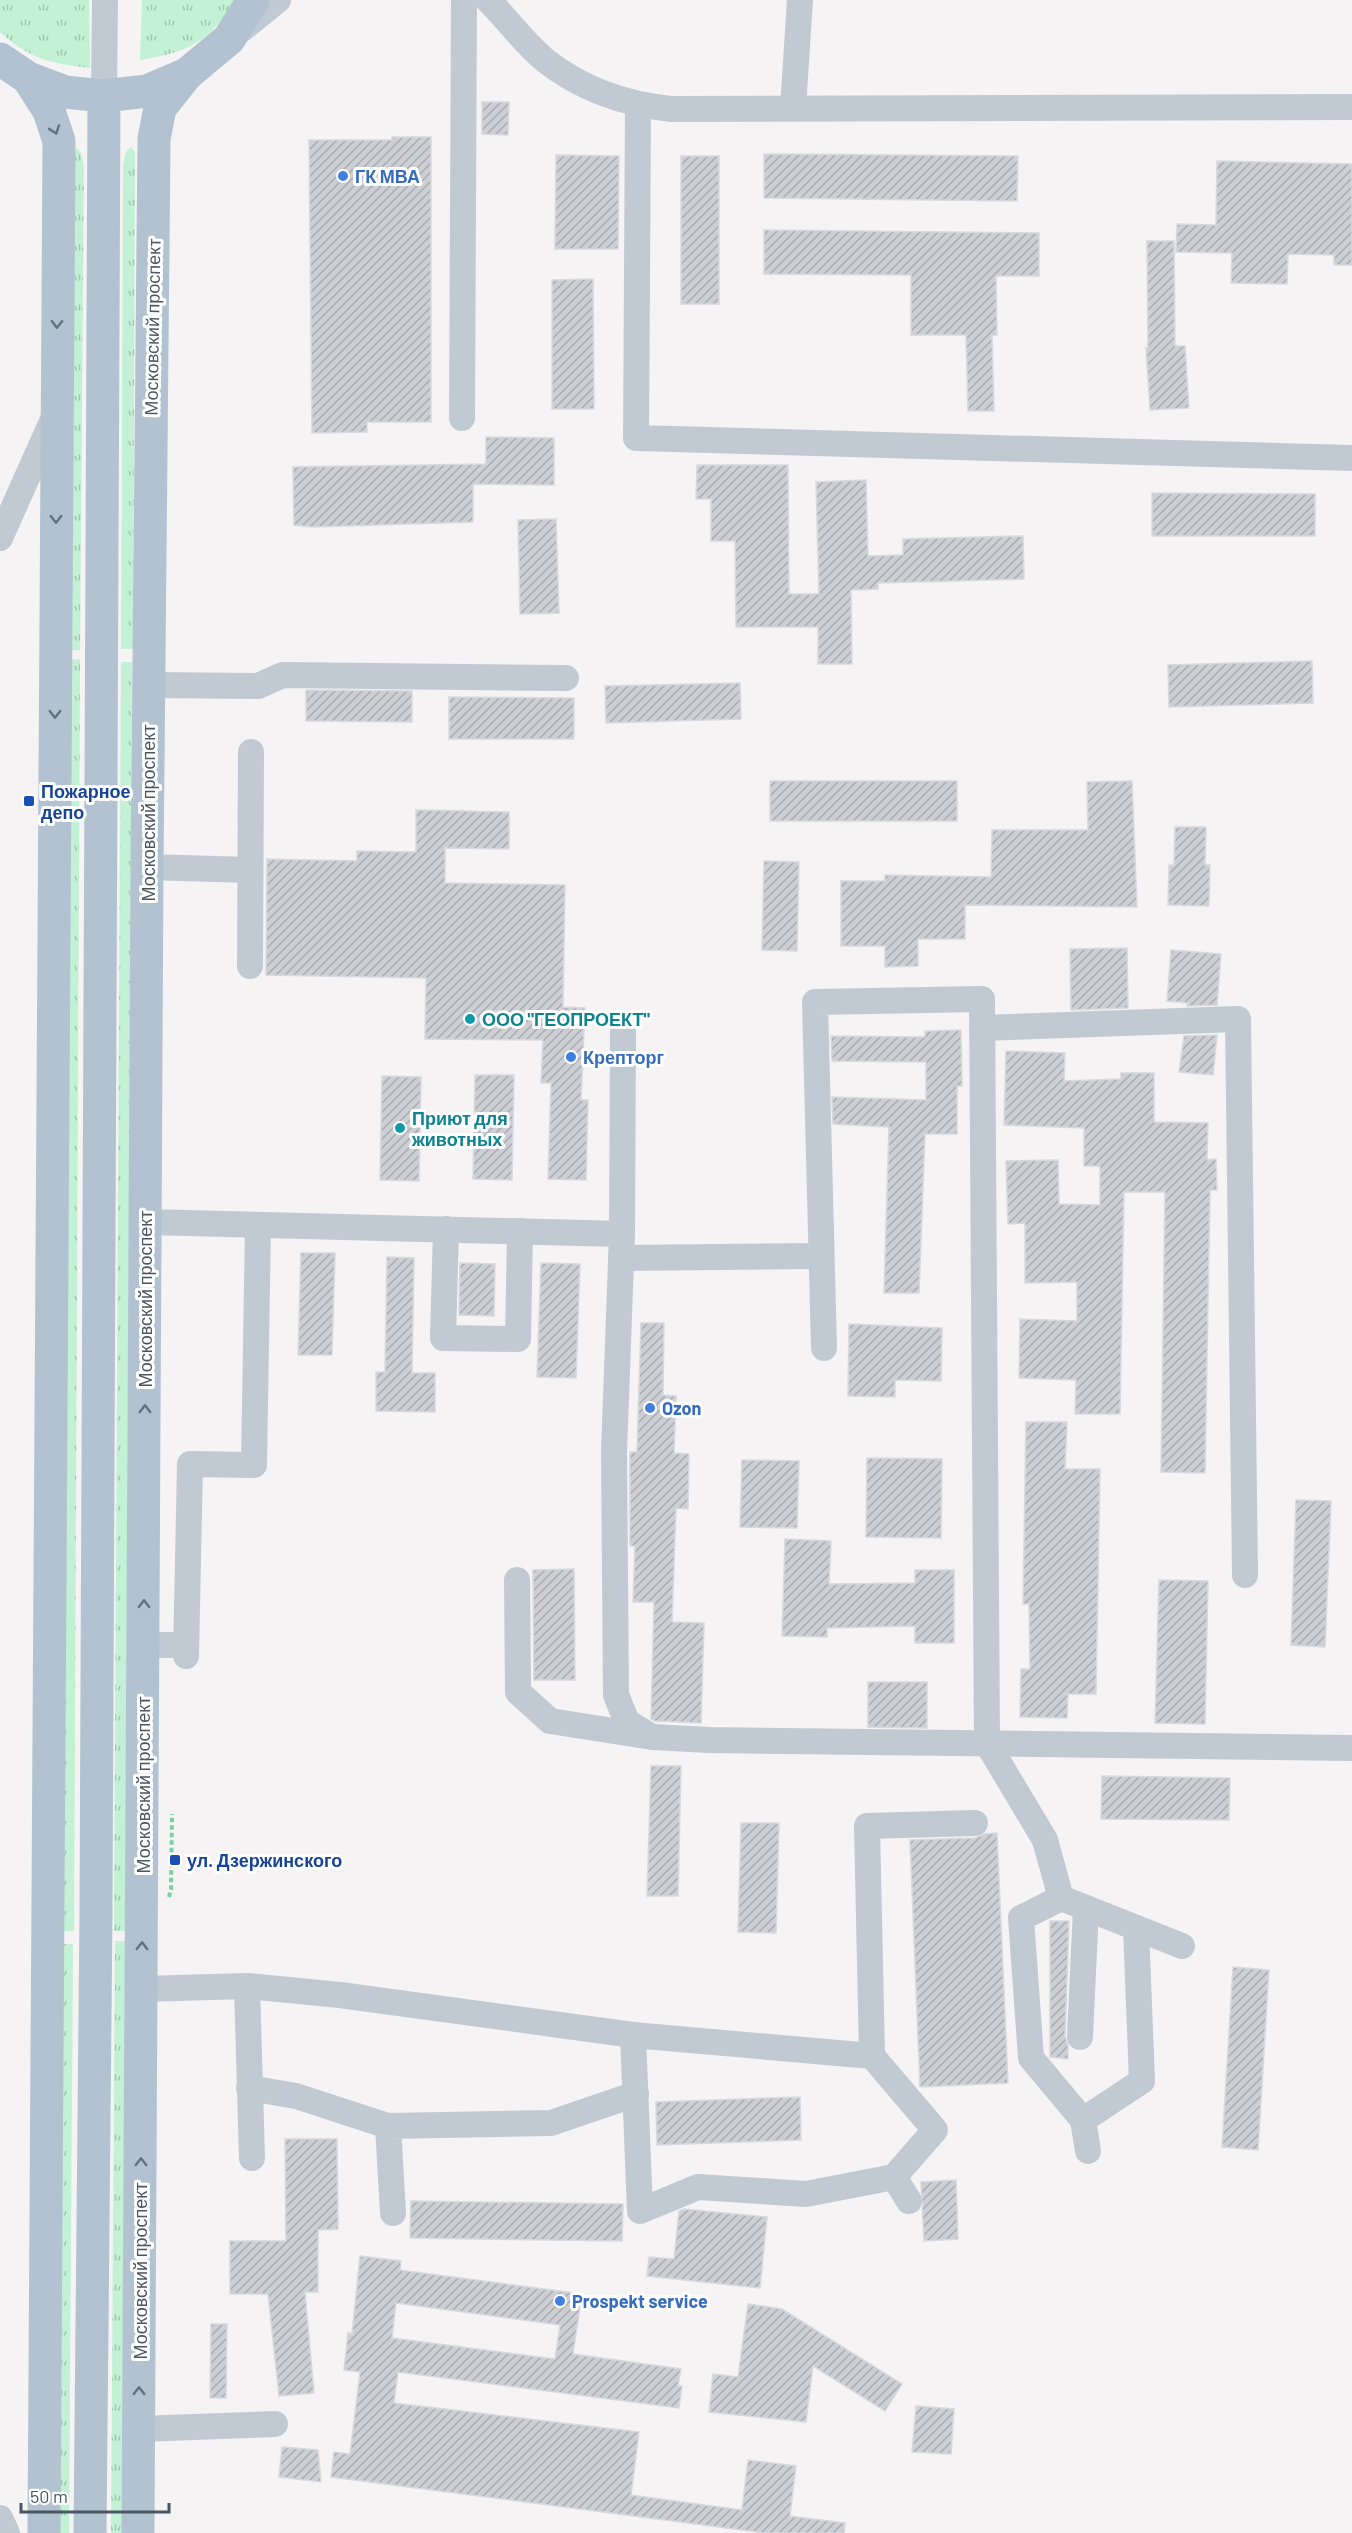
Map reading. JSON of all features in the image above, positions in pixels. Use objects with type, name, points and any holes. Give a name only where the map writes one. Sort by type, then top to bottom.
[{"type":"main road","points":[[0,59],[28,78],[65,92],[104,96],[147,90],[187,74],[229,39],[253,0]]},
{"type":"main road","name":"Московский проспект","points":[[138,2533],[147,867],[154,138],[160,108],[187,74]]},
{"type":"main road","points":[[28,78],[49,111],[59,141],[44,2533]]},
{"type":"main road","points":[[90,2533],[96,1924],[104,96]]},
{"type":"street","points":[[104,96],[105,0]]},
{"type":"street","points":[[229,39],[278,0]]},
{"type":"street","points":[[462,418],[465,0]]},
{"type":"street","points":[[793,108],[800,0]]},
{"type":"street","points":[[500,6],[545,61],[593,90],[638,106],[671,109],[1352,107]]},
{"type":"street","points":[[638,106],[636,438],[1352,458]]},
{"type":"street","points":[[0,538],[57,412]]},
{"type":"street","points":[[149,685],[258,686],[283,675],[566,678]]},
{"type":"street","points":[[250,966],[251,752]]},
{"type":"street","points":[[147,867],[250,870]]},
{"type":"street","points":[[824,1348],[815,1002],[982,999],[987,1743],[1045,1840],[1061,1898]]},
{"type":"street","points":[[982,1028],[1238,1019],[1245,1575]]},
{"type":"street","points":[[623,1032],[621,1246],[614,1452],[616,1695],[627,1722],[652,1737]]},
{"type":"street","points":[[146,1222],[520,1231],[621,1246],[821,1256]]},
{"type":"street","points":[[144,1645],[186,1650],[190,1464],[254,1465],[258,1225]]},
{"type":"street","points":[[446,1229],[443,1338],[518,1339],[520,1231]]},
{"type":"street","points":[[517,1580],[518,1692],[550,1721],[652,1737],[1352,1748]]},
{"type":"street","points":[[633,2035],[640,2211],[698,2187],[806,2194],[894,2177],[935,2130],[872,2056],[867,1827],[975,1823]]},
{"type":"street","points":[[1088,2151],[1083,2120],[1031,2058],[1021,1918],[1061,1898],[1182,1946]]},
{"type":"street","points":[[1080,2037],[1086,1908]]},
{"type":"street","points":[[1083,2120],[1142,2081],[1136,1928]]},
{"type":"street","points":[[142,1989],[247,1986],[340,1995],[633,2035],[872,2056]]},
{"type":"street","points":[[247,1986],[252,2158]]},
{"type":"street","points":[[249,2088],[296,2096],[388,2126],[551,2123],[636,2094]]},
{"type":"street","points":[[388,2126],[393,2213]]},
{"type":"street","points":[[894,2177],[909,2201]]},
{"type":"street","points":[[139,2429],[275,2424]]},
{"type":"street","points":[[0,2518],[7,2533]]},
{"type":"green space","points":[[0,0],[89,0],[90,68],[42,59],[11,41],[0,32]]},
{"type":"green space","points":[[142,0],[235,0],[217,26],[196,43],[171,53],[140,60]]},
{"type":"green space","points":[[131,147],[135,152],[133,649],[121,649],[123,166],[126,152]]},
{"type":"green space","points":[[77,148],[84,166],[80,650],[68,650],[74,150]]},
{"type":"green space","points":[[80,659],[74,1931],[62,1931],[68,660]]},
{"type":"green space","points":[[121,662],[132,662],[125,1931],[114,1931]]},
{"type":"green space","points":[[115,1941],[125,1941],[122,2533],[111,2533]]},
{"type":"green space","points":[[62,1944],[73,1944],[69,2533],[58,2533]]},
{"type":"building","points":[[482,102],[509,102],[508,135],[482,134]]},
{"type":"building","points":[[392,137],[431,137],[431,422],[367,422],[367,432],[312,433],[309,140],[392,140]]},
{"type":"building","points":[[764,154],[1018,156],[1017,201],[764,198]]},
{"type":"building","points":[[556,155],[619,156],[618,249],[555,249]]},
{"type":"building","points":[[681,156],[719,156],[719,304],[681,304]]},
{"type":"building","points":[[1217,161],[1352,164],[1352,265],[1334,265],[1334,255],[1288,254],[1287,284],[1231,283],[1232,253],[1176,252],[1177,224],[1216,225]]},
{"type":"building","points":[[764,230],[1039,233],[1039,276],[996,276],[997,335],[992,335],[994,411],[968,411],[966,335],[911,335],[911,275],[764,274]]},
{"type":"building","points":[[1147,241],[1174,241],[1175,346],[1185,346],[1189,408],[1150,410],[1146,348],[1148,348]]},
{"type":"building","points":[[593,279],[594,409],[552,409],[552,280]]},
{"type":"building","points":[[486,437],[554,438],[554,485],[473,484],[473,522],[312,527],[294,525],[293,467],[486,464]]},
{"type":"building","points":[[697,465],[788,465],[789,594],[819,594],[816,482],[866,480],[868,556],[903,555],[903,539],[1023,536],[1024,579],[878,583],[878,589],[851,590],[852,664],[818,664],[818,627],[736,627],[735,541],[711,541],[711,499],[696,499]]},
{"type":"building","points":[[1152,493],[1315,494],[1315,536],[1152,536]]},
{"type":"building","points":[[556,519],[559,613],[520,614],[518,520]]},
{"type":"building","points":[[1312,661],[1313,703],[1169,707],[1168,665]]},
{"type":"building","points":[[740,683],[741,719],[606,723],[605,686]]},
{"type":"building","points":[[306,690],[412,691],[412,722],[306,721]]},
{"type":"building","points":[[449,697],[574,698],[574,739],[449,739]]},
{"type":"building","points":[[770,781],[957,781],[957,821],[770,821]]},
{"type":"building","points":[[1132,781],[1137,907],[965,905],[965,939],[918,939],[918,966],[885,967],[885,946],[841,946],[841,881],[885,881],[885,875],[991,877],[992,830],[1088,830],[1087,782]]},
{"type":"building","points":[[416,810],[509,812],[509,849],[445,848],[445,883],[565,885],[563,1007],[585,1008],[581,1100],[588,1100],[586,1180],[548,1179],[551,1083],[541,1083],[543,1040],[425,1039],[426,978],[266,975],[267,859],[357,861],[357,851],[416,852]]},
{"type":"building","points":[[1175,827],[1206,827],[1205,865],[1210,865],[1209,906],[1168,905],[1169,865],[1174,865]]},
{"type":"building","points":[[764,861],[799,862],[797,951],[762,950]]},
{"type":"building","points":[[1127,948],[1128,1008],[1071,1010],[1070,949]]},
{"type":"building","points":[[1171,950],[1221,954],[1217,1005],[1187,1006],[1188,1003],[1167,1001]]},
{"type":"building","points":[[961,1030],[962,1086],[957,1086],[957,1134],[925,1134],[919,1293],[884,1293],[889,1127],[833,1124],[832,1097],[926,1100],[926,1062],[832,1061],[831,1036],[925,1037],[925,1031]]},
{"type":"building","points":[[1217,1035],[1213,1075],[1179,1072],[1184,1036]]},
{"type":"building","points":[[1006,1051],[1065,1053],[1064,1081],[1121,1079],[1121,1073],[1154,1073],[1154,1122],[1208,1123],[1207,1160],[1216,1159],[1217,1190],[1210,1190],[1205,1473],[1161,1472],[1165,1192],[1124,1192],[1120,1414],[1075,1414],[1076,1380],[1019,1378],[1020,1319],[1077,1321],[1077,1282],[1025,1283],[1025,1223],[1008,1224],[1006,1161],[1058,1160],[1059,1204],[1100,1205],[1100,1166],[1084,1166],[1084,1128],[1004,1125]]},
{"type":"building","points":[[475,1075],[514,1075],[512,1180],[473,1179]]},
{"type":"building","name":"Приют для животных","points":[[382,1076],[421,1077],[419,1181],[380,1180]]},
{"type":"building","points":[[301,1253],[335,1253],[332,1355],[298,1355]]},
{"type":"building","points":[[387,1257],[414,1258],[412,1373],[435,1373],[435,1412],[376,1411],[376,1372],[385,1372]]},
{"type":"building","points":[[460,1263],[495,1264],[494,1316],[459,1315]]},
{"type":"building","points":[[541,1263],[580,1264],[576,1378],[537,1377]]},
{"type":"building","points":[[641,1323],[664,1323],[663,1395],[676,1396],[674,1453],[689,1454],[688,1509],[676,1508],[672,1622],[704,1623],[701,1723],[651,1719],[654,1602],[633,1602],[635,1546],[630,1546],[630,1452],[637,1452]]},
{"type":"building","points":[[849,1324],[942,1328],[941,1381],[895,1380],[895,1397],[848,1396]]},
{"type":"building","points":[[1026,1422],[1067,1422],[1065,1469],[1100,1469],[1096,1694],[1068,1694],[1067,1718],[1020,1717],[1021,1669],[1030,1669],[1029,1604],[1023,1604]]},
{"type":"building","points":[[867,1458],[942,1459],[941,1538],[866,1537]]},
{"type":"building","points":[[742,1460],[799,1461],[797,1528],[740,1527]]},
{"type":"building","points":[[1296,1500],[1331,1501],[1325,1647],[1291,1645]]},
{"type":"building","points":[[785,1539],[831,1541],[829,1584],[915,1583],[915,1570],[954,1570],[954,1643],[915,1643],[915,1626],[827,1628],[827,1637],[782,1636]]},
{"type":"building","points":[[574,1569],[575,1680],[534,1680],[533,1570]]},
{"type":"building","points":[[1159,1580],[1208,1581],[1205,1724],[1155,1723]]},
{"type":"building","points":[[868,1682],[927,1682],[927,1728],[868,1727]]},
{"type":"building","points":[[651,1766],[681,1766],[678,1896],[647,1896]]},
{"type":"building","points":[[1102,1776],[1230,1778],[1229,1820],[1101,1819]]},
{"type":"building","points":[[741,1823],[779,1823],[776,1933],[738,1932]]},
{"type":"building","points":[[997,1833],[1008,2083],[920,2087],[910,1840],[975,1838]]},
{"type":"building","points":[[1050,1921],[1069,1921],[1065,2036],[1068,2045],[1068,2059],[1050,2057]]},
{"type":"building","points":[[1233,1967],[1269,1970],[1258,2150],[1222,2147]]},
{"type":"building","points":[[800,2097],[801,2140],[657,2145],[656,2102]]},
{"type":"building","points":[[285,2139],[337,2139],[338,2229],[318,2230],[318,2292],[305,2292],[314,2393],[279,2396],[268,2294],[230,2294],[230,2241],[286,2241]]},
{"type":"building","points":[[956,2180],[958,2239],[924,2241],[921,2182]]},
{"type":"building","points":[[411,2201],[623,2204],[622,2241],[410,2238]]},
{"type":"building","points":[[684,2209],[767,2217],[760,2288],[647,2276],[649,2257],[674,2259],[679,2211]]},
{"type":"building","points":[[360,2256],[401,2261],[400,2270],[582,2294],[573,2354],[681,2369],[678,2386],[682,2386],[679,2408],[398,2372],[394,2403],[639,2432],[631,2495],[742,2510],[748,2460],[796,2466],[790,2516],[845,2523],[844,2533],[765,2533],[331,2477],[334,2452],[350,2454],[360,2372],[344,2370],[348,2333],[352,2334]],"holes":[[[396,2303],[560,2325],[555,2359],[392,2338]]]},
{"type":"building","points":[[748,2304],[782,2309],[902,2384],[885,2411],[813,2366],[806,2422],[709,2412],[713,2374],[738,2377]]},
{"type":"building","points":[[211,2324],[227,2324],[226,2398],[210,2398]]},
{"type":"building","points":[[916,2406],[954,2409],[951,2454],[912,2452]]},
{"type":"building","points":[[282,2447],[318,2450],[321,2482],[279,2477]]},
{"type":"place","name":"ГК МВА","points":[[343,176]]},
{"type":"place","name":"Пожарное депо","points":[[29,801]]},
{"type":"place","name":"ООО \"ГЕОПРОЕКТ\"","points":[[470,1019]]},
{"type":"place","name":"Крепторг","points":[[571,1057]]},
{"type":"place","name":"Приют для животных","points":[[400,1128]]},
{"type":"place","name":"Ozon","points":[[650,1408]]},
{"type":"place","name":"ул. Дзержинского","points":[[175,1860]]},
{"type":"place","name":"Prospekt service","points":[[560,2301]]}]
